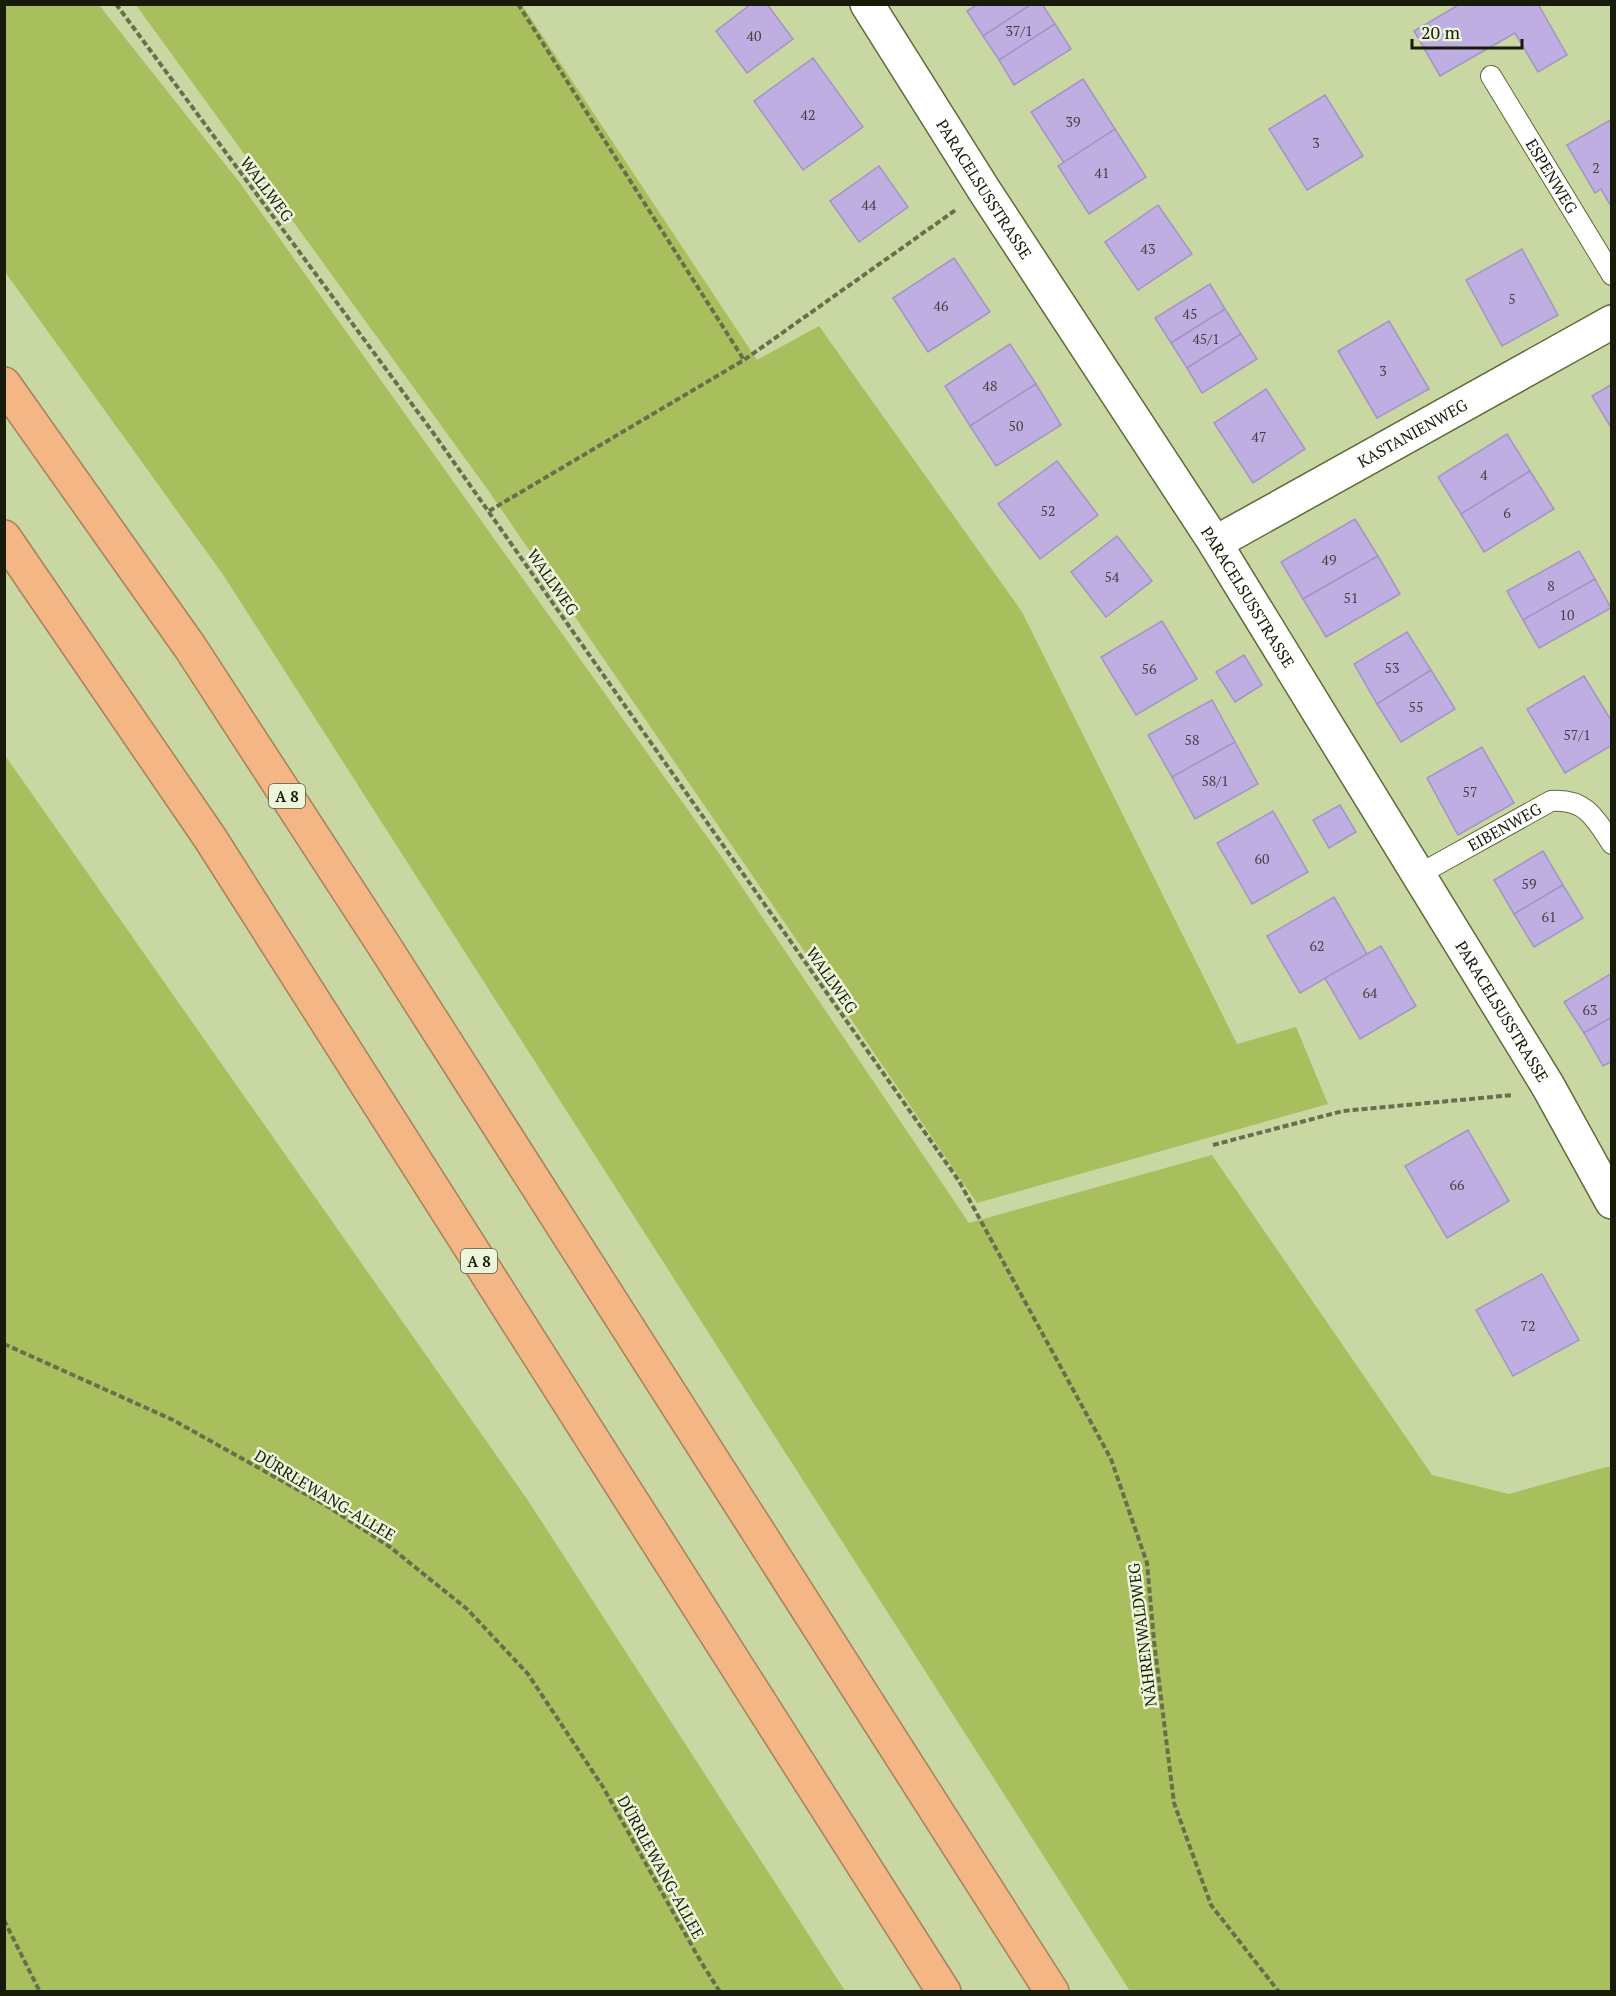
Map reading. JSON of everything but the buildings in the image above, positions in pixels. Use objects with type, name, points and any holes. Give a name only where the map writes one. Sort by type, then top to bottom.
[{"type":"highway","name":"A 8","points":[[4,384],[203,667],[390,954],[1052,1992]]},
{"type":"highway","name":"A 8","points":[[4,537],[210,838],[944,1992]]},
{"type":"street","name":"PARACELSUSSTRASSE","points":[[867,4],[984,190],[1215,543],[1548,1086],[1611,1202]]},
{"type":"street","name":"KASTANIENWEG","points":[[1215,543],[1611,322]]},
{"type":"lane","name":"ESPENWEG","points":[[1491,76],[1611,275]]},
{"type":"lane","name":"EIBENWEG","points":[[1418,875],[1551,801],[1567,799],[1584,807],[1611,844]]},
{"type":"path","name":"WALLWEG","points":[[116,4],[427,424],[959,1181]]},
{"type":"path","points":[[518,4],[744,360]]},
{"type":"path","points":[[489,511],[744,360],[984,190]]},
{"type":"path","points":[[1213,1145],[1343,1111],[1519,1095],[1548,1086]]},
{"type":"path","name":"NÄHRENWALDWEG","points":[[959,1181],[1111,1459],[1147,1563],[1174,1803],[1211,1905],[1279,1992]]},
{"type":"path","name":"DÜRRLEWANG-ALLEE","points":[[4,1344],[173,1420],[327,1506],[390,1548],[467,1609],[528,1674],[603,1787],[720,1992]]},
{"type":"path","points":[[4,1920],[40,1992]]},
{"type":"green space","points":[[4,5],[99,5],[240,183],[723,859],[969,1223],[1212,1155],[1432,1475],[1509,1494],[1611,1467],[1611,1991],[1130,1991],[224,576],[5,272]]},
{"type":"green space","points":[[136,5],[522,5],[757,360],[819,326],[1022,612],[1237,1044],[1296,1027],[1328,1104],[977,1203],[488,490]]},
{"type":"green space","points":[[4,754],[527,1499],[845,1991],[5,1991]]}]
